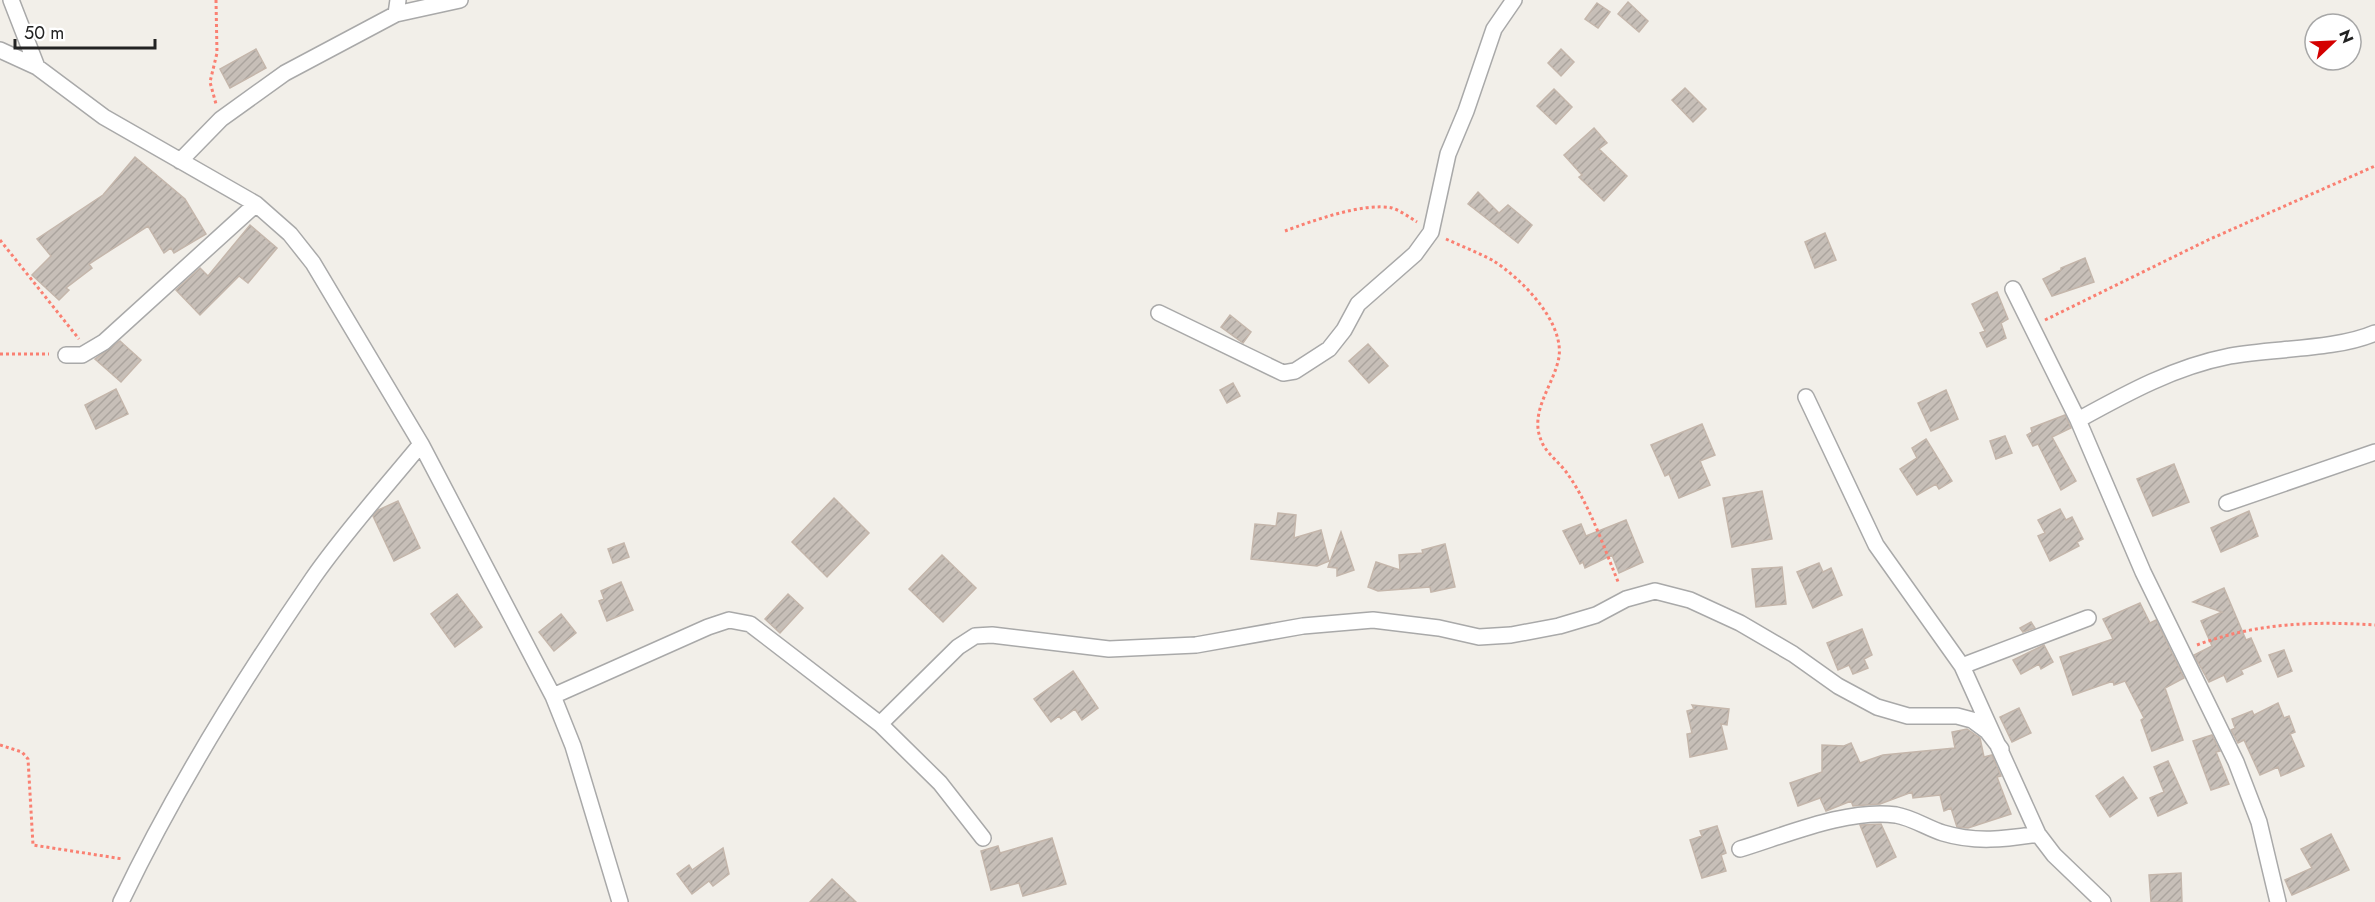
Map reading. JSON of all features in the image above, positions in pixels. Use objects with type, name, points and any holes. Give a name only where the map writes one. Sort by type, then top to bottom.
[{"type":"street","points":[[11,0],[37,67]]},
{"type":"street","points":[[180,161],[221,118],[285,73],[397,7],[460,0]]},
{"type":"street","points":[[1159,313],[1283,373],[1295,371],[1329,349],[1344,330],[1358,304],[1415,254],[1431,232],[1448,154],[1466,111],[1494,29],[1514,0]]},
{"type":"street","points":[[0,50],[37,67],[104,117],[256,204],[290,234],[314,263],[421,444],[554,696],[573,746],[620,902]]},
{"type":"street","points":[[66,355],[90,352],[256,204]]},
{"type":"street","points":[[2013,289],[2078,420],[2143,572],[2183,650],[2250,796],[2259,822],[2278,902]]},
{"type":"street","points":[[2078,420],[2143,385],[2195,363],[2243,354],[2345,342],[2375,333]]},
{"type":"street","points":[[1806,397],[1838,470],[1876,545],[1962,666],[2038,834],[2054,855],[2103,902]]},
{"type":"street","points":[[121,902],[140,861],[209,741],[314,577],[421,444]]},
{"type":"street","points":[[2227,503],[2375,452]]},
{"type":"street","points":[[880,724],[958,647],[975,636],[992,635],[1109,649],[1196,645],[1303,626],[1372,620],[1439,628],[1479,637],[1512,635],[1587,618],[1626,599],[1655,591],[1690,600],[1740,623],[1792,654],[1838,686],[1877,707],[1908,716],[1957,716],[1972,720],[1987,731],[2001,749]]},
{"type":"street","points":[[1962,666],[2088,618]]},
{"type":"street","points":[[554,696],[729,620],[750,624],[880,724],[940,783],[983,838]]},
{"type":"street","points":[[1740,849],[1866,814],[1898,815],[1940,832],[1974,839],[2003,840],[2038,834]]},
{"type":"path","points":[[216,0],[217,53],[210,82],[221,118]]},
{"type":"path","points":[[2030,327],[2208,240],[2375,166]]},
{"type":"path","points":[[1285,231],[1338,212],[1390,208],[1431,232],[1493,261],[1529,291],[1547,312],[1558,340],[1558,358],[1539,411],[1538,427],[1541,441],[1569,475],[1581,496],[1626,599]]},
{"type":"path","points":[[0,240],[90,352]]},
{"type":"path","points":[[0,354],[66,355]]},
{"type":"path","points":[[2183,650],[2230,633],[2274,625],[2329,622],[2375,626]]},
{"type":"path","points":[[0,745],[22,752],[28,759],[33,845],[140,861]]},
{"type":"building","points":[[1628,2],[1648,21],[1639,32],[1618,14]]},
{"type":"building","points":[[1597,3],[1610,12],[1598,28],[1585,19]]},
{"type":"building","points":[[256,49],[266,68],[230,88],[220,69]]},
{"type":"building","points":[[1561,49],[1574,62],[1561,76],[1548,63]]},
{"type":"building","points":[[1685,88],[1706,109],[1693,122],[1672,100]]},
{"type":"building","points":[[1554,89],[1572,107],[1556,124],[1537,106]]},
{"type":"building","points":[[1594,128],[1607,143],[1599,149],[1627,176],[1604,201],[1579,177],[1582,175],[1564,155]]},
{"type":"building","points":[[135,157],[185,199],[206,234],[174,253],[171,248],[164,253],[148,226],[89,264],[92,268],[66,288],[69,290],[59,300],[32,275],[51,256],[37,239],[103,195]]},
{"type":"building","points":[[1478,192],[1499,213],[1508,205],[1532,225],[1518,243],[1468,204]]},
{"type":"building","points":[[250,225],[277,248],[248,283],[239,276],[200,315],[176,290],[200,268],[208,276]]},
{"type":"building","points":[[1825,233],[1836,260],[1815,268],[1805,242]]},
{"type":"building","points":[[2085,258],[2094,282],[2052,296],[2043,279]]},
{"type":"building","points":[[1997,292],[2008,319],[2001,323],[2006,338],[1987,347],[1980,333],[1985,331],[1972,304]]},
{"type":"building","points":[[1230,315],[1251,332],[1243,343],[1221,327]]},
{"type":"building","points":[[120,341],[141,360],[121,382],[95,359]]},
{"type":"building","points":[[1368,344],[1388,366],[1369,383],[1349,361]]},
{"type":"building","points":[[1233,383],[1240,396],[1227,403],[1220,390]]},
{"type":"building","points":[[116,389],[128,414],[96,429],[85,405]]},
{"type":"building","points":[[1946,390],[1958,419],[1931,431],[1918,403]]},
{"type":"building","points":[[2065,415],[2071,428],[2052,437],[2076,481],[2061,490],[2038,444],[2033,446],[2027,435],[2032,432],[2031,428]]},
{"type":"building","points":[[1702,424],[1715,455],[1700,461],[1710,485],[1679,498],[1669,474],[1665,476],[1651,445]]},
{"type":"building","points":[[2005,436],[2012,453],[1996,459],[1990,441]]},
{"type":"building","points":[[1926,439],[1952,481],[1939,489],[1936,484],[1917,495],[1900,469],[1917,458],[1912,448]]},
{"type":"building","points":[[2174,464],[2189,502],[2153,516],[2137,479]]},
{"type":"building","points":[[1762,491],[1772,539],[1732,547],[1723,498]]},
{"type":"building","points":[[834,498],[869,533],[827,577],[792,542]]},
{"type":"building","points":[[398,501],[420,548],[394,561],[373,516],[378,510]]},
{"type":"building","points":[[2060,509],[2066,520],[2072,517],[2083,539],[2077,542],[2079,546],[2050,561],[2038,536],[2045,533],[2038,520]]},
{"type":"building","points":[[2249,511],[2258,536],[2221,552],[2211,528]]},
{"type":"building","points":[[1278,513],[1296,515],[1294,538],[1321,530],[1329,561],[1317,566],[1251,559],[1255,524],[1276,526]]},
{"type":"building","points":[[1626,520],[1643,562],[1619,573],[1612,555],[1585,568],[1583,562],[1580,564],[1563,531],[1581,524],[1586,536]]},
{"type":"building","points":[[1341,532],[1354,570],[1337,576],[1337,568],[1328,567]]},
{"type":"building","points":[[624,543],[629,557],[613,563],[608,549]]},
{"type":"building","points":[[1445,544],[1455,587],[1431,592],[1430,587],[1378,591],[1368,587],[1376,562],[1400,570],[1399,555],[1423,553],[1422,550]]},
{"type":"building","points":[[942,555],[976,588],[943,622],[909,589]]},
{"type":"building","points":[[1819,563],[1823,572],[1831,568],[1842,595],[1813,608],[1797,572]]},
{"type":"building","points":[[1782,567],[1786,604],[1756,607],[1752,569]]},
{"type":"building","points":[[621,582],[633,610],[607,621],[599,601],[604,599],[601,591]]},
{"type":"building","points":[[2224,588],[2246,640],[2251,638],[2261,661],[2241,670],[2243,674],[2227,682],[2224,675],[2209,682],[2194,655],[2212,646],[2201,621],[2222,612],[2193,602]]},
{"type":"building","points":[[457,594],[482,627],[455,647],[431,614]]},
{"type":"building","points":[[788,594],[803,608],[780,633],[765,619]]},
{"type":"building","points":[[2140,603],[2150,623],[2156,620],[2184,678],[2165,688],[2183,740],[2152,751],[2141,720],[2144,718],[2125,681],[2114,685],[2113,681],[2073,695],[2060,657],[2113,639],[2103,619]]},
{"type":"building","points":[[561,614],[576,633],[554,651],[539,632]]},
{"type":"building","points":[[2031,622],[2035,628],[2023,632],[2020,628]]},
{"type":"building","points":[[1862,629],[1872,655],[1864,659],[1868,668],[1853,674],[1849,665],[1838,670],[1827,643]]},
{"type":"building","points":[[2044,645],[2053,662],[2041,669],[2039,664],[2021,674],[2013,660]]},
{"type":"building","points":[[2284,650],[2292,671],[2278,677],[2269,655]]},
{"type":"building","points":[[1073,671],[1098,708],[1082,720],[1075,709],[1061,719],[1059,716],[1051,722],[1034,699]]},
{"type":"building","points":[[2278,703],[2284,718],[2289,716],[2295,732],[2290,734],[2304,766],[2281,776],[2278,767],[2260,775],[2244,740],[2238,743],[2231,730],[2235,728],[2232,719],[2252,711],[2254,715]]},
{"type":"building","points":[[1692,705],[1729,709],[1727,725],[1721,724],[1727,749],[1690,757],[1687,734],[1692,733],[1687,711],[1694,709]]},
{"type":"building","points":[[2019,708],[2031,733],[2012,742],[2000,717]]},
{"type":"building","points":[[1967,729],[1980,738],[1984,757],[1992,755],[2001,776],[1997,777],[2011,814],[1968,828],[1957,827],[1951,808],[1944,811],[1940,795],[1913,798],[1912,792],[1880,804],[1853,806],[1851,801],[1826,811],[1820,798],[1798,806],[1790,783],[1822,772],[1822,745],[1844,746],[1851,743],[1860,763],[1883,755],[1955,748],[1952,732]]},
{"type":"building","points":[[2212,735],[2220,751],[2216,752],[2229,784],[2211,790],[2193,741]]},
{"type":"building","points":[[2168,761],[2187,803],[2158,816],[2150,798],[2164,792],[2154,767]]},
{"type":"building","points":[[2123,777],[2137,798],[2110,817],[2096,796]]},
{"type":"building","points":[[1881,824],[1896,857],[1877,867],[1860,825]]},
{"type":"building","points":[[1717,826],[1726,853],[1721,855],[1726,871],[1702,878],[1690,840],[1702,836],[1700,831]]},
{"type":"building","points":[[2331,834],[2349,870],[2292,895],[2285,880],[2312,868],[2301,849]]},
{"type":"building","points":[[1052,838],[1066,884],[1023,896],[1019,883],[991,890],[981,851],[998,846],[1000,853]]},
{"type":"building","points":[[723,848],[729,874],[713,886],[709,881],[692,894],[677,874],[689,865],[692,870]]},
{"type":"building","points":[[2181,873],[2182,902],[2151,902],[2149,875]]},
{"type":"building","points":[[832,879],[856,902],[810,902]]}]
